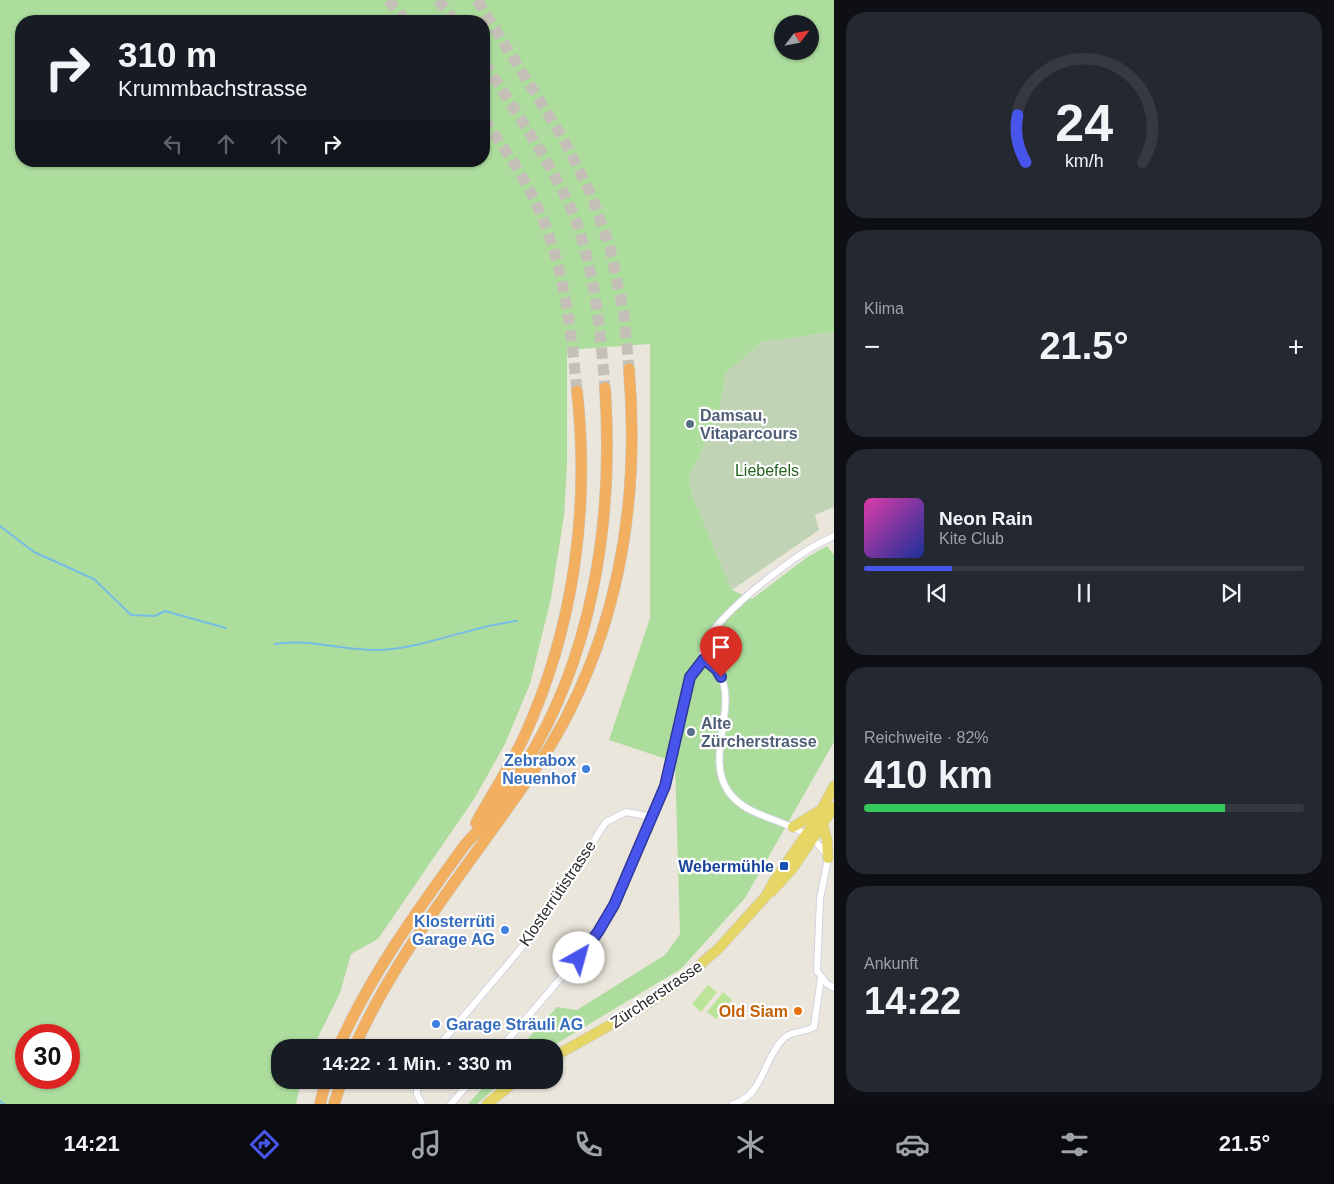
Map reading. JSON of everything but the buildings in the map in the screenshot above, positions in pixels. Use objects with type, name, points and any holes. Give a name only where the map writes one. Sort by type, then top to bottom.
[{"type":"highway","points":[[358,1039],[377,1002],[402,961],[549,748],[568,716],[592,664],[615,592],[626,536],[632,459],[629,369]]},
{"type":"highway","points":[[463,848],[484,824],[538,742],[556,707],[576,651],[591,597],[603,522],[607,456],[605,388]]},
{"type":"highway","points":[[342,1039],[379,970],[463,848],[524,736],[550,672],[564,624],[574,573],[581,514],[582,454],[577,391]]},
{"type":"highway","points":[[320,1104],[324,1089]]},
{"type":"highway","points":[[334,1104],[339,1089]]},
{"type":"main road","points":[[809,838],[834,786]]},
{"type":"main road","points":[[809,838],[823,825],[834,807]]},
{"type":"main road","points":[[793,826],[822,809]]},
{"type":"main road","points":[[823,825],[827,840],[828,858]]},
{"type":"main road","name":"Zürcherstrasse","points":[[563,1052],[637,1010],[687,976],[728,940],[766,896],[774,881],[809,838]]},
{"type":"main road","points":[[487,1104],[506,1089]]},
{"type":"street","points":[[834,536],[789,562],[735,606],[705,642],[702,653],[704,659],[717,670],[723,687],[724,722],[719,761],[725,785],[733,797],[746,808],[793,826],[809,838],[828,858],[820,899],[816,958],[817,971],[821,978],[834,988]]},
{"type":"street","points":[[509,1039],[598,932],[623,887],[672,762],[690,677],[704,659]]},
{"type":"street","name":"Klosterrütistrasse","points":[[445,1039],[533,934],[606,822],[626,812],[652,817]]},
{"type":"street","points":[[733,1104],[743,1103],[755,1088],[781,1041],[793,1032],[814,1026],[821,978]]},
{"type":"street","points":[[417,1089],[417,1094],[422,1104]]},
{"type":"street","points":[[451,1104],[464,1089]]},
{"type":"green space","points":[[0,0],[834,0],[834,332],[762,342],[726,373],[718,418],[689,478],[693,497],[732,590],[752,599],[806,558],[827,546],[834,555],[834,742],[745,898],[681,969],[563,1040],[527,1039],[557,1007],[577,1010],[665,955],[680,934],[675,762],[609,740],[650,618],[650,344],[567,350],[567,466],[564,516],[551,598],[530,684],[505,744],[474,799],[378,939],[351,954],[340,993],[317,1039],[271,1039],[271,1089],[299,1089],[296,1104],[0,1104]]},
{"type":"green space","name":"Liebefels","points":[[834,332],[834,507],[815,515],[819,530],[732,590],[693,497],[689,478],[718,418],[726,373],[762,342]]},
{"type":"green space","points":[[708,985],[717,992],[701,1012],[692,1004]]},
{"type":"green space","points":[[723,992],[732,1000],[716,1019],[707,1012]]},
{"type":"green space","points":[[482,1089],[494,1089],[477,1104],[468,1104]]},
{"type":"waterway","points":[[0,526],[34,552],[94,579],[131,615],[155,616],[165,611],[226,628]]},
{"type":"waterway","points":[[275,644],[301,643],[378,650],[414,645],[482,627],[517,621]]},
{"type":"waterway","points":[[0,1101],[4,1104]]},
{"type":"tunnel","points":[[388,0],[401,15]]},
{"type":"tunnel","points":[[438,0],[450,15]]},
{"type":"tunnel","points":[[477,0],[486,15]]},
{"type":"tunnel","points":[[490,21],[564,140],[591,194],[610,248],[624,314],[629,369]]},
{"type":"tunnel","points":[[490,71],[549,166],[577,224],[590,270],[594,293],[605,388]]},
{"type":"tunnel","points":[[490,128],[529,190],[549,236],[566,302],[577,391]]},
{"type":"place","name":"Damsau, Vitaparcours","points":[[690,424]]},
{"type":"place","name":"Alte Zürcherstrasse","points":[[691,732]]},
{"type":"place","name":"Zebrabox Neuenhof","points":[[586,769]]},
{"type":"place","name":"Webermühle","points":[[784,866]]},
{"type":"place","name":"Klosterrüti Garage AG","points":[[505,930]]},
{"type":"place","name":"Old Siam","points":[[798,1011]]},
{"type":"place","name":"Garage Sträuli AG","points":[[436,1024]]},
{"type":"route","points":[[579,958],[598,932],[614,905],[665,786],[693,670],[704,659],[714,666],[721,677]]}]
